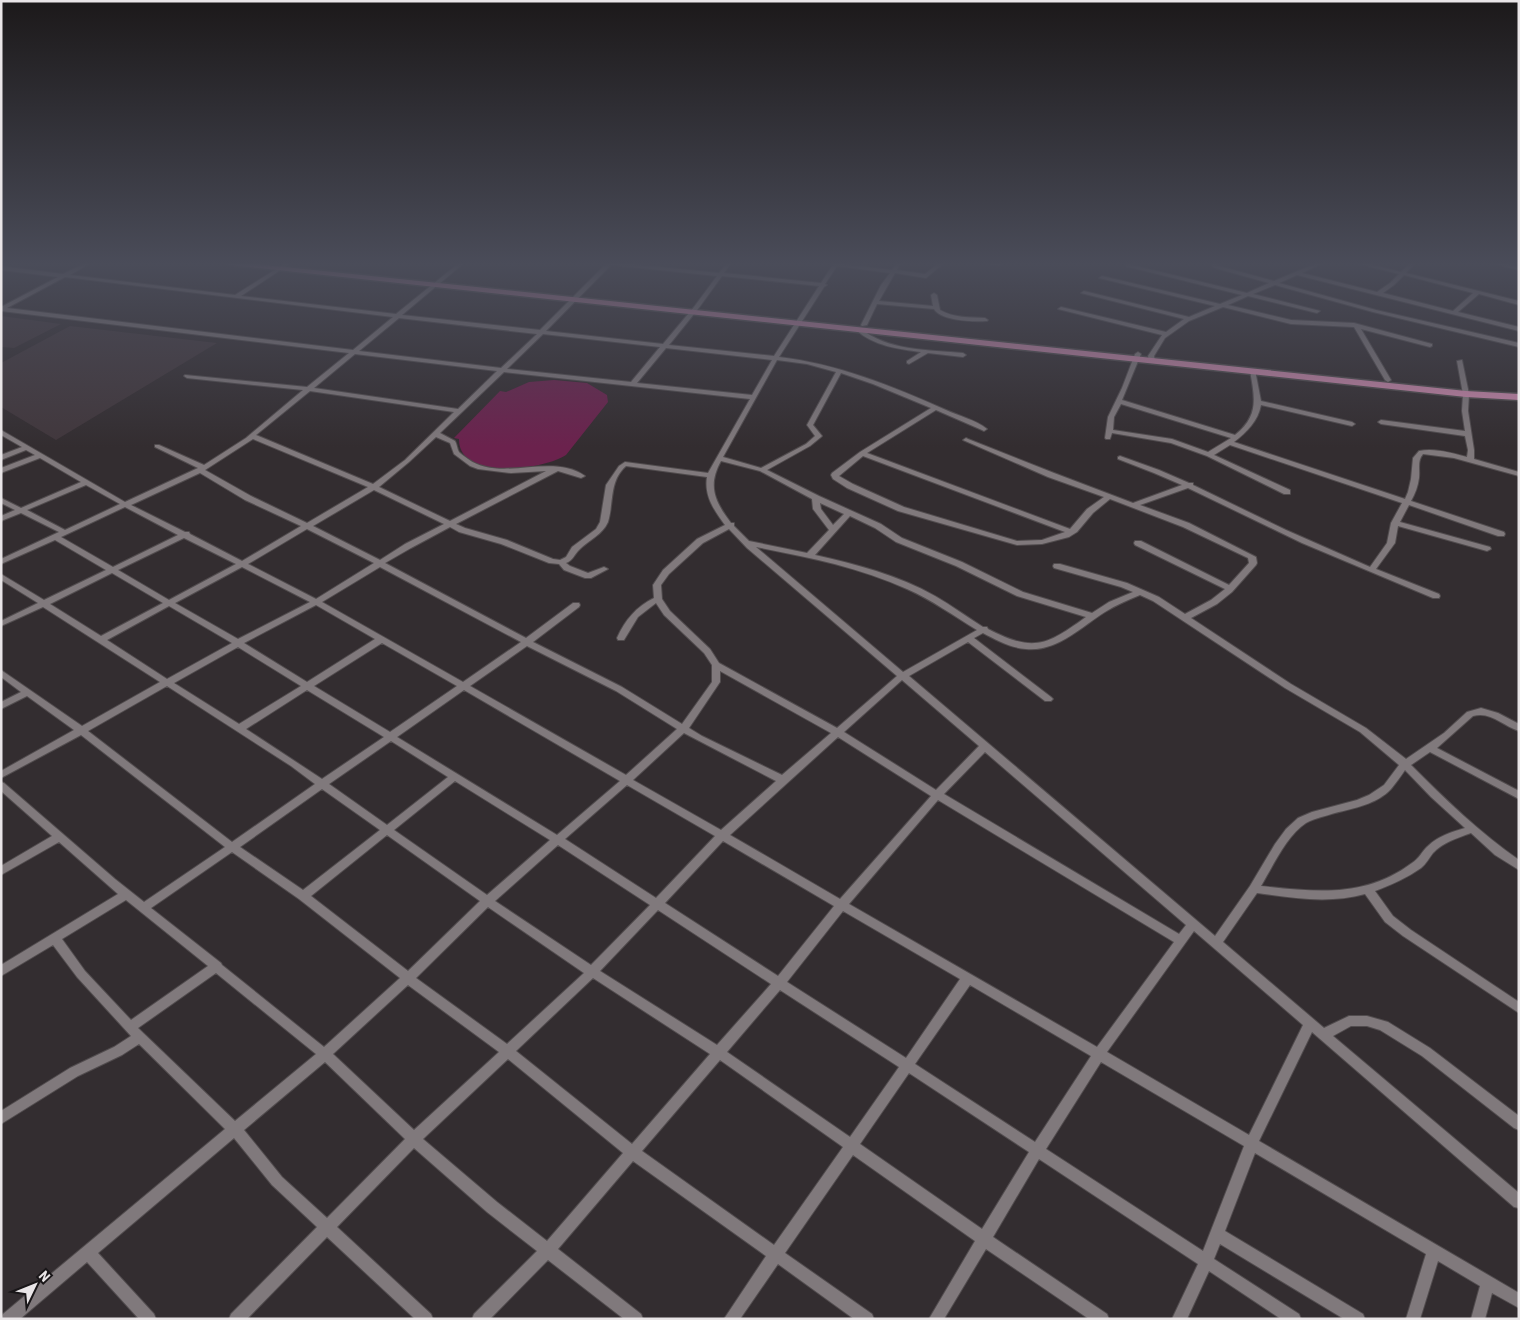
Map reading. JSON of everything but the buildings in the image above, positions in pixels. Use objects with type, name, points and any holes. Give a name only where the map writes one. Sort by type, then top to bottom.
[{"type":"main road","points":[[837,325],[1137,356],[1253,371],[1519,397]]},
{"type":"main road","points":[[1151,358],[1388,380],[1465,391],[1519,391]]},
{"type":"street","points":[[128,325],[502,370],[753,397]]},
{"type":"street","points":[[1,562],[202,469],[252,436],[385,325]]},
{"type":"street","points":[[474,325],[807,362],[840,370],[892,389],[984,429]]},
{"type":"street","points":[[100,640],[242,564],[374,487],[407,461],[548,325]]},
{"type":"street","points":[[633,384],[682,325]]},
{"type":"street","points":[[798,325],[753,397],[719,458],[712,475],[710,490],[718,509],[731,525],[748,543],[902,676],[1519,1202]]},
{"type":"street","points":[[1127,325],[1167,334]]},
{"type":"street","points":[[1151,358],[1167,334],[1181,325]]},
{"type":"street","points":[[1335,325],[1358,326],[1430,345]]},
{"type":"street","points":[[1433,325],[1519,345]]},
{"type":"street","points":[[1500,325],[1517,329]]},
{"type":"street","points":[[1358,326],[1388,380]]},
{"type":"street","points":[[861,327],[864,336],[873,339],[928,351],[963,355]]},
{"type":"street","points":[[909,362],[928,351]]},
{"type":"street","points":[[1137,356],[1125,388],[1111,417],[1108,434],[1172,441],[1209,455],[1287,492]]},
{"type":"street","points":[[1460,361],[1471,450],[1470,461]]},
{"type":"street","points":[[762,470],[808,445],[819,436],[810,425],[840,370]]},
{"type":"street","points":[[1209,455],[1236,437],[1256,415],[1258,402],[1253,371]]},
{"type":"street","points":[[187,376],[308,389],[460,410]]},
{"type":"street","points":[[1118,401],[1236,437]]},
{"type":"street","points":[[1258,402],[1352,424]]},
{"type":"street","points":[[935,408],[862,453],[835,475],[836,477],[850,486],[901,509],[1018,543],[1042,542],[1071,532],[1090,511],[1110,496]]},
{"type":"street","points":[[1381,422],[1469,434]]},
{"type":"street","points":[[1,432],[126,505],[316,602],[382,639],[1100,1054],[1519,1301]]},
{"type":"street","points":[[435,434],[453,442],[456,453],[472,465],[480,468],[511,471],[557,468],[581,476]]},
{"type":"street","points":[[252,436],[374,487],[472,533],[504,542],[552,561],[561,562],[568,559],[575,549],[599,530],[604,522],[610,485],[621,467],[625,464],[712,475]]},
{"type":"street","points":[[966,440],[1051,476],[1186,525],[1252,557],[1253,562],[1230,588],[1214,602],[1185,618]]},
{"type":"street","points":[[1228,442],[1501,534]]},
{"type":"street","points":[[158,446],[202,469],[271,510],[310,526],[619,689],[725,752],[782,780]]},
{"type":"street","points":[[1,458],[27,447]]},
{"type":"street","points":[[1372,570],[1391,543],[1395,524],[1406,503],[1415,479],[1416,458],[1421,452],[1470,461],[1519,474]]},
{"type":"street","points":[[862,453],[1071,532]]},
{"type":"street","points":[[1,471],[41,455]]},
{"type":"street","points":[[719,458],[762,470],[816,498],[878,526],[899,540],[959,564],[1020,594],[1092,616]]},
{"type":"street","points":[[1120,458],[1161,472],[1261,522],[1436,596]]},
{"type":"street","points":[[1,775],[238,643],[316,602],[450,523],[557,468]]},
{"type":"street","points":[[1,519],[87,482]]},
{"type":"street","points":[[1134,505],[1190,485]]},
{"type":"street","points":[[816,498],[817,509],[833,530]]},
{"type":"street","points":[[1,500],[22,510],[112,570],[238,643],[558,840],[907,1065],[1294,1319]]},
{"type":"street","points":[[809,556],[849,513]]},
{"type":"street","points":[[1395,524],[1487,549]]},
{"type":"street","points":[[731,525],[700,541],[666,572],[657,585],[658,599],[667,613],[707,651],[716,665],[837,732],[937,795],[1180,941]]},
{"type":"street","points":[[1,624],[186,534]]},
{"type":"street","points":[[748,543],[809,556],[882,576],[928,596],[984,629],[1014,644],[1039,646],[1051,642],[1111,604],[1140,592]]},
{"type":"street","points":[[1138,543],[1230,588]]},
{"type":"street","points":[[561,562],[567,568],[588,576],[604,569]]},
{"type":"street","points":[[1056,566],[1124,585],[1156,599],[1288,686],[1363,730],[1405,764],[1413,774],[1473,829],[1519,866]]},
{"type":"street","points":[[1,576],[323,785],[487,901],[592,972],[719,1053],[984,1239],[1102,1319]]},
{"type":"street","points":[[621,638],[629,620],[658,599]]},
{"type":"street","points":[[144,908],[527,642],[576,605]]},
{"type":"street","points":[[236,1319],[414,1138],[592,972],[723,835],[782,780],[902,676],[984,629]]},
{"type":"street","points":[[969,638],[1048,699]]},
{"type":"street","points":[[238,729],[382,639]]},
{"type":"street","points":[[8,1319],[325,1054],[408,978],[487,901],[684,728],[716,682],[716,665]]},
{"type":"street","points":[[1,673],[82,731],[232,847],[303,896],[408,978],[507,1051],[632,1153],[867,1319]]},
{"type":"street","points":[[1,706],[28,692]]},
{"type":"street","points":[[1216,943],[1254,889],[1279,847],[1290,832],[1302,821],[1316,815],[1360,803],[1373,797],[1387,787],[1405,764],[1430,748],[1470,714],[1481,711],[1495,715],[1519,728]]},
{"type":"street","points":[[479,1319],[548,1250],[780,983],[842,904],[937,795],[985,746]]},
{"type":"street","points":[[1430,748],[1519,796]]},
{"type":"street","points":[[303,896],[454,777]]},
{"type":"street","points":[[1,785],[127,894],[325,1054],[414,1138],[492,1207],[636,1319]]},
{"type":"street","points":[[1254,889],[1300,894],[1339,895],[1367,888],[1398,876],[1418,865],[1438,843],[1473,829]]},
{"type":"street","points":[[1,871],[60,836]]},
{"type":"street","points":[[1367,888],[1389,919],[1519,1008]]},
{"type":"street","points":[[1,971],[55,940],[127,894]]},
{"type":"street","points":[[936,1319],[1037,1151],[1100,1054],[1193,924]]},
{"type":"street","points":[[55,940],[82,974],[140,1037],[234,1129],[277,1181],[426,1319]]},
{"type":"street","points":[[130,1026],[217,966]]},
{"type":"street","points":[[731,1319],[968,978]]},
{"type":"street","points":[[1323,1035],[1349,1021],[1367,1021],[1384,1026],[1426,1052],[1519,1124]]},
{"type":"street","points":[[1179,1319],[1206,1262],[1252,1143],[1310,1023]]},
{"type":"street","points":[[1,1118],[74,1072],[118,1051],[140,1037]]},
{"type":"street","points":[[1216,1234],[1358,1319]]},
{"type":"street","points":[[1413,1319],[1434,1251]]},
{"type":"street","points":[[88,1252],[149,1319]]},
{"type":"street","points":[[1478,1319],[1488,1283]]},
{"type":"shaded area","points":[[1,325],[60,325],[14,348],[1,347]]},
{"type":"shaded area","points":[[70,326],[217,343],[56,440],[1,407],[1,363]]},
{"type":"shaded area","points":[[554,380],[587,383],[607,395],[608,402],[566,455],[540,465],[504,468],[487,466],[472,461],[462,452],[459,439],[454,438],[500,391],[506,392],[529,382]]}]
